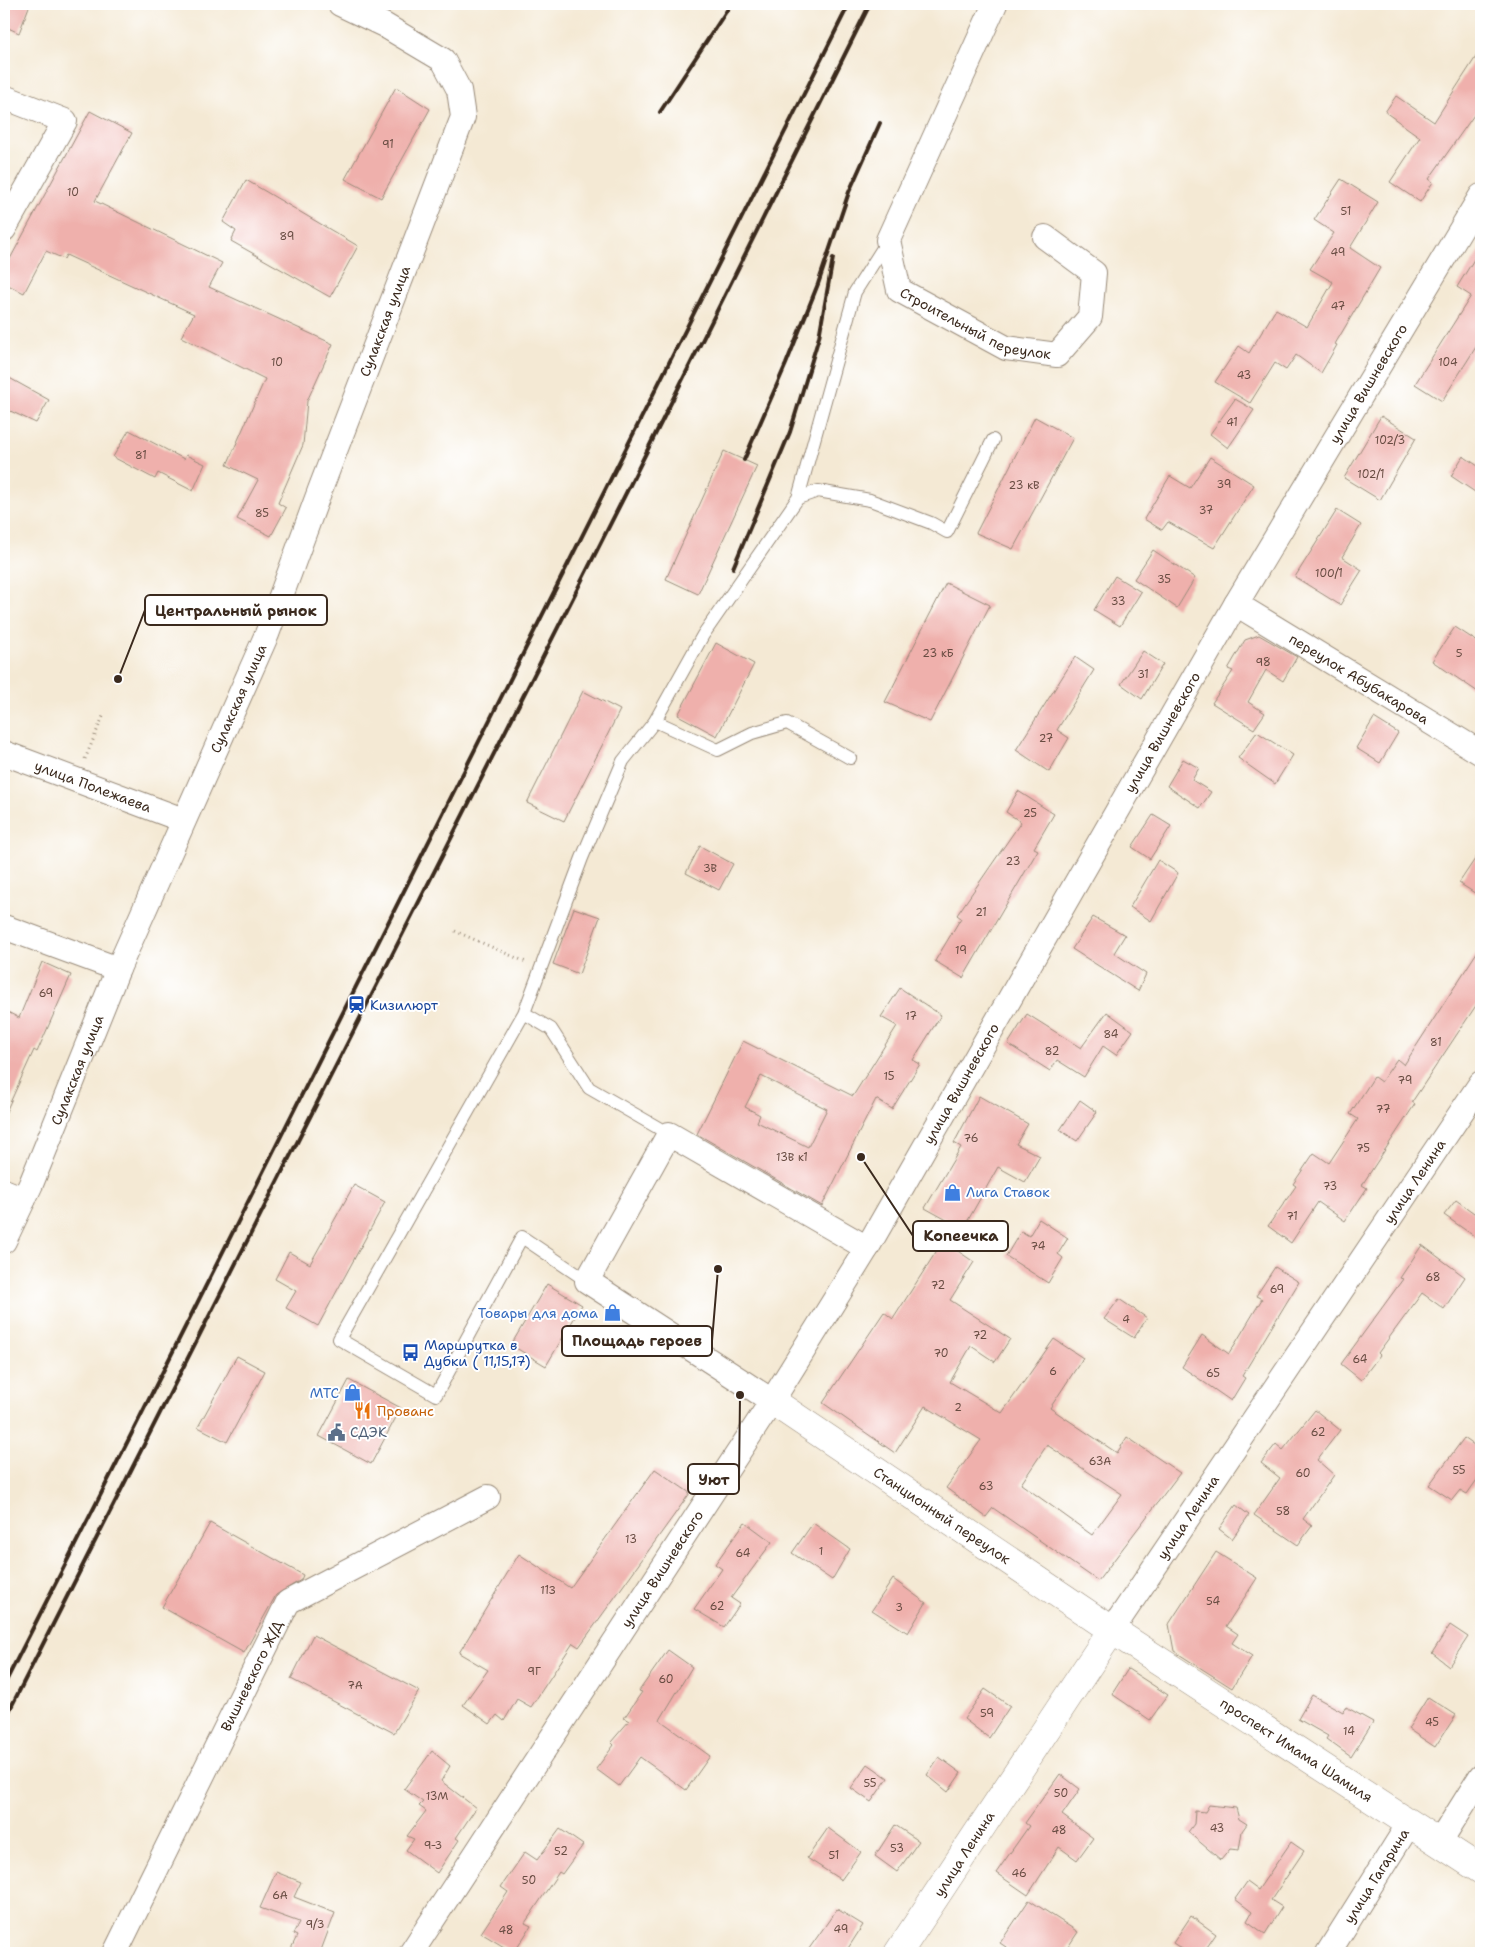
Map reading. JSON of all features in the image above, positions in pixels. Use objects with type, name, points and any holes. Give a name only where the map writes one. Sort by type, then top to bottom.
[{"type":"street","name":"Сулакская улица","points":[[4,1241],[14,1195],[118,969],[267,634],[323,481],[463,117],[459,90],[443,60],[384,25],[340,4]]},
{"type":"street","points":[[888,240],[995,4]]},
{"type":"street","points":[[4,97],[64,121],[4,229]]},
{"type":"street","name":"улица Вишневского","points":[[411,1953],[772,1401],[867,1248],[1236,604],[1481,196]]},
{"type":"street","name":"Строительный переулок","points":[[888,240],[900,290],[1006,348],[1057,355],[1090,317],[1094,273],[1045,238]]},
{"type":"street","name":"переулок Абубакарова","points":[[1236,604],[1481,754]]},
{"type":"street","name":"улица Полежаева","points":[[4,753],[183,820]]},
{"type":"street","points":[[4,927],[118,969]]},
{"type":"street","name":"улица Ленина","points":[[898,1953],[1112,1630],[1481,1083]]},
{"type":"street","points":[[772,1401],[587,1281],[669,1134],[867,1248]]},
{"type":"street","name":"Станционный переулок","points":[[772,1401],[1112,1630]]},
{"type":"street","name":"Вишневского Ж/Д","points":[[115,1953],[288,1602],[488,1497]]},
{"type":"street","name":"проспект Имама Шамиля","points":[[1112,1630],[1481,1870]]},
{"type":"street","points":[[1439,1843],[1481,1776]]},
{"type":"street","name":"улица Гагарина","points":[[1328,1953],[1409,1824]]},
{"type":"lane","points":[[587,1281],[522,1237],[436,1394],[339,1340],[524,1013],[582,858],[623,761],[655,721],[703,634],[798,498],[855,292],[888,240]]},
{"type":"lane","points":[[798,498],[818,491],[870,500],[931,523],[948,532],[993,440]]},
{"type":"lane","points":[[655,721],[718,750],[752,733],[787,723],[850,758]]},
{"type":"lane","points":[[524,1013],[551,1029],[588,1088],[669,1134]]},
{"type":"path","points":[[76,781],[104,714]]},
{"type":"path","points":[[455,931],[528,963]]},
{"type":"building","points":[[7,4],[30,4],[19,33],[4,26],[4,11]]},
{"type":"building","points":[[1481,49],[1481,105],[1429,179],[1433,182],[1420,202],[1390,182],[1420,137],[1385,112],[1396,96],[1434,122]]},
{"type":"building","points":[[396,87],[430,109],[381,198],[345,179]]},
{"type":"building","points":[[90,111],[132,133],[95,201],[222,263],[209,287],[333,344],[307,401],[303,445],[278,503],[286,508],[271,536],[237,519],[258,480],[227,465],[265,379],[181,337],[194,314],[66,255],[64,259],[46,251],[24,293],[4,283],[4,270]]},
{"type":"building","points":[[1341,179],[1378,202],[1350,248],[1380,268],[1335,344],[1337,345],[1321,373],[1296,355],[1286,370],[1275,363],[1250,403],[1215,382],[1239,346],[1249,353],[1276,309],[1307,327],[1333,282],[1310,269],[1334,233],[1314,220]]},
{"type":"building","points":[[246,180],[358,246],[330,297],[231,241],[236,231],[223,222]]},
{"type":"building","points":[[1481,248],[1481,339],[1442,401],[1415,384],[1471,296],[1457,287]]},
{"type":"building","points":[[4,375],[49,400],[36,423],[4,408]]},
{"type":"building","points":[[1235,399],[1254,410],[1228,448],[1210,434]]},
{"type":"building","points":[[1381,416],[1416,438],[1380,500],[1344,478]]},
{"type":"building","points":[[1035,417],[1073,438],[1013,549],[976,533]]},
{"type":"building","points":[[129,430],[184,459],[186,455],[205,464],[193,491],[158,473],[155,479],[113,457]]},
{"type":"building","points":[[724,451],[757,466],[698,594],[666,579]]},
{"type":"building","points":[[1463,456],[1481,468],[1481,496],[1451,476]]},
{"type":"building","points":[[1210,457],[1254,485],[1214,548],[1168,522],[1162,530],[1144,519],[1170,476],[1190,488]]},
{"type":"building","points":[[1337,510],[1361,525],[1342,557],[1362,570],[1340,605],[1295,577]]},
{"type":"building","points":[[1153,550],[1195,578],[1177,608],[1134,579]]},
{"type":"building","points":[[1115,576],[1141,592],[1120,626],[1094,610]]},
{"type":"building","points":[[946,583],[990,605],[930,722],[885,702]]},
{"type":"building","points":[[1455,627],[1481,644],[1481,694],[1432,661]]},
{"type":"building","points":[[1259,635],[1297,657],[1283,681],[1266,670],[1248,702],[1265,713],[1254,729],[1212,703],[1233,671],[1228,669],[1245,640]]},
{"type":"building","points":[[716,643],[754,664],[717,736],[678,715]]},
{"type":"building","points":[[1143,651],[1163,664],[1142,699],[1121,684]]},
{"type":"building","points":[[1075,657],[1094,670],[1057,730],[1069,738],[1049,772],[1016,750]]},
{"type":"building","points":[[583,691],[620,710],[564,821],[527,803]]},
{"type":"building","points":[[1374,718],[1398,733],[1380,763],[1356,748]]},
{"type":"building","points":[[1257,732],[1293,755],[1275,784],[1238,758]]},
{"type":"building","points":[[1183,759],[1199,768],[1192,780],[1211,792],[1200,808],[1167,786]]},
{"type":"building","points":[[1018,791],[1054,814],[1034,848],[1038,850],[963,978],[935,961],[961,918],[957,915],[1021,822],[1006,812]]},
{"type":"building","points":[[1153,815],[1171,826],[1150,859],[1132,847]]},
{"type":"building","points":[[700,846],[733,864],[719,890],[686,873]]},
{"type":"building","points":[[1481,850],[1481,897],[1459,883]]},
{"type":"building","points":[[1158,860],[1178,873],[1151,921],[1130,907]]},
{"type":"building","points":[[574,908],[600,917],[579,974],[553,964]]},
{"type":"building","points":[[1093,917],[1125,935],[1114,953],[1146,974],[1138,991],[1072,949]]},
{"type":"building","points":[[1481,946],[1481,998],[1412,1102],[1415,1104],[1362,1185],[1367,1188],[1345,1221],[1318,1202],[1291,1243],[1268,1226],[1296,1186],[1293,1184],[1314,1153],[1329,1163],[1358,1119],[1350,1114],[1374,1077],[1381,1082],[1397,1059],[1404,1065]]},
{"type":"building","points":[[42,962],[71,975],[37,1052],[34,1050],[4,1116],[4,1010],[19,1018]]},
{"type":"building","points":[[900,988],[941,1015],[913,1060],[920,1064],[892,1109],[876,1099],[822,1206],[697,1134],[743,1041],[853,1096],[897,1026],[881,1017]],"holes":[[[761,1076],[827,1109],[808,1147],[757,1122],[760,1115],[745,1107]]]},
{"type":"building","points":[[1107,1012],[1133,1031],[1116,1055],[1103,1046],[1084,1077],[1057,1060],[1050,1071],[1008,1044],[1027,1014],[1081,1048]]},
{"type":"building","points":[[979,1096],[1028,1124],[1016,1144],[1040,1156],[1025,1182],[998,1167],[963,1229],[925,1208],[961,1147],[954,1143]]},
{"type":"building","points":[[1080,1100],[1097,1112],[1077,1141],[1060,1130]]},
{"type":"building","points":[[354,1185],[385,1202],[318,1326],[286,1308],[296,1291],[275,1279],[289,1252],[310,1264]]},
{"type":"building","points":[[1456,1200],[1481,1218],[1481,1241],[1444,1215]]},
{"type":"building","points":[[1039,1219],[1068,1238],[1058,1254],[1063,1258],[1048,1283],[1006,1256],[1021,1231],[1029,1236]]},
{"type":"building","points":[[943,1241],[974,1262],[950,1300],[1010,1339],[995,1362],[971,1346],[950,1382],[1002,1413],[1054,1339],[1083,1358],[1050,1408],[1117,1453],[1127,1437],[1180,1473],[1098,1581],[993,1508],[986,1517],[946,1488],[981,1440],[925,1406],[895,1453],[823,1403],[884,1312],[893,1319]],"holes":[[[1047,1445],[1122,1494],[1092,1535],[1021,1484]]]},
{"type":"building","points":[[1422,1245],[1465,1277],[1444,1309],[1422,1293],[1378,1353],[1380,1355],[1361,1380],[1341,1364],[1403,1279],[1400,1278]]},
{"type":"building","points":[[1275,1267],[1299,1282],[1242,1376],[1245,1378],[1231,1401],[1182,1367],[1202,1335],[1229,1354],[1262,1299],[1256,1296]]},
{"type":"building","points":[[547,1284],[582,1305],[546,1366],[511,1345]]},
{"type":"building","points":[[1119,1299],[1147,1318],[1134,1338],[1104,1319]]},
{"type":"building","points":[[237,1356],[265,1371],[227,1442],[198,1427]]},
{"type":"building","points":[[349,1380],[401,1408],[371,1464],[319,1436]]},
{"type":"building","points":[[1315,1410],[1340,1430],[1317,1460],[1334,1475],[1303,1519],[1312,1526],[1298,1545],[1254,1515],[1280,1478],[1261,1463],[1276,1444],[1283,1450]]},
{"type":"building","points":[[1464,1438],[1481,1450],[1481,1459],[1475,1467],[1481,1474],[1467,1494],[1460,1490],[1452,1500],[1429,1485]]},
{"type":"building","points":[[655,1469],[690,1493],[579,1647],[573,1643],[531,1707],[517,1699],[504,1721],[497,1715],[490,1724],[463,1705],[488,1670],[459,1653],[519,1554],[570,1588]]},
{"type":"building","points":[[1236,1505],[1249,1515],[1232,1539],[1219,1529]]},
{"type":"building","points":[[745,1522],[772,1542],[731,1598],[740,1604],[724,1627],[694,1609],[722,1569],[715,1564]]},
{"type":"building","points":[[210,1523],[303,1575],[301,1580],[276,1595],[244,1653],[162,1607]]},
{"type":"building","points":[[813,1523],[850,1549],[832,1580],[792,1553]]},
{"type":"building","points":[[1216,1552],[1257,1578],[1226,1626],[1238,1634],[1232,1643],[1252,1656],[1232,1688],[1174,1651],[1169,1624]]},
{"type":"building","points":[[893,1579],[926,1603],[908,1633],[872,1610]]},
{"type":"building","points":[[1450,1625],[1468,1637],[1449,1666],[1432,1653]]},
{"type":"building","points":[[313,1635],[419,1691],[394,1733],[291,1679]]},
{"type":"building","points":[[668,1650],[692,1667],[660,1720],[710,1756],[686,1790],[640,1757],[619,1786],[596,1769],[614,1745],[611,1742],[629,1721],[624,1718],[642,1692],[639,1691]]},
{"type":"building","points":[[1128,1669],[1168,1695],[1150,1720],[1112,1694]]},
{"type":"building","points":[[985,1689],[1010,1706],[989,1738],[964,1719]]},
{"type":"building","points":[[1312,1695],[1343,1712],[1346,1707],[1373,1722],[1351,1757],[1326,1739],[1328,1736],[1298,1719]]},
{"type":"building","points":[[1428,1697],[1456,1715],[1435,1747],[1408,1729]]},
{"type":"building","points":[[432,1751],[450,1766],[441,1781],[476,1808],[456,1838],[459,1840],[437,1873],[406,1850],[414,1839],[407,1836],[426,1811],[419,1806],[423,1802],[404,1789]]},
{"type":"building","points":[[939,1757],[961,1773],[948,1792],[927,1775]]},
{"type":"building","points":[[868,1764],[888,1778],[871,1802],[851,1788]]},
{"type":"building","points":[[1060,1774],[1080,1789],[1062,1815],[1093,1838],[1077,1860],[1059,1847],[1028,1895],[996,1873],[1029,1826],[1025,1823]]},
{"type":"building","points":[[1209,1805],[1236,1808],[1239,1819],[1247,1824],[1242,1831],[1239,1850],[1230,1849],[1221,1860],[1188,1832],[1194,1824],[1195,1811],[1205,1812]]},
{"type":"building","points":[[895,1825],[919,1841],[897,1872],[875,1856]]},
{"type":"building","points":[[828,1828],[861,1852],[841,1880],[807,1858]]},
{"type":"building","points":[[560,1829],[583,1845],[562,1874],[559,1872],[525,1923],[531,1926],[514,1953],[481,1933],[508,1892],[501,1887],[525,1852],[537,1860]]},
{"type":"building","points":[[1291,1842],[1304,1851],[1271,1900],[1282,1907],[1265,1934],[1247,1921],[1252,1912],[1235,1899],[1247,1882],[1258,1890]]},
{"type":"building","points":[[276,1872],[301,1882],[294,1897],[335,1913],[320,1953],[289,1953],[297,1936],[293,1934],[299,1922],[260,1908]]},
{"type":"building","points":[[1029,1900],[1078,1932],[1064,1953],[1015,1953],[1000,1943]]},
{"type":"building","points":[[837,1909],[863,1925],[845,1953],[806,1953]]},
{"type":"building","points":[[1191,1916],[1216,1934],[1203,1953],[1188,1953],[1173,1943]]},
{"type":"railway","points":[[660,112],[731,4]]},
{"type":"railway","points":[[4,1685],[849,4]]},
{"type":"railway","points":[[4,1721],[626,493],[870,4]]},
{"type":"railway","points":[[744,460],[786,364],[818,284],[849,192],[880,123]]},
{"type":"railway","points":[[733,568],[790,432],[819,337],[833,258]]},
{"type":"place","name":"Центральный рынок","points":[[118,679]]},
{"type":"place","name":"Кизилюрт","points":[[356,1005]]},
{"type":"place","name":"Копеечка","points":[[861,1157]]},
{"type":"place","name":"Лига Ставок","points":[[952,1192]]},
{"type":"place","name":"Площадь героев","points":[[718,1269]]},
{"type":"place","name":"Товары для дома","points":[[612,1313]]},
{"type":"place","name":"Маршрутка в Дубки ( 11,15,17)","points":[[410,1353]]},
{"type":"place","name":"МТС","points":[[353,1393]]},
{"type":"place","name":"Уют","points":[[740,1395]]},
{"type":"place","name":"Прованс","points":[[363,1411]]},
{"type":"place","name":"СДЭК","points":[[336,1432]]}]
